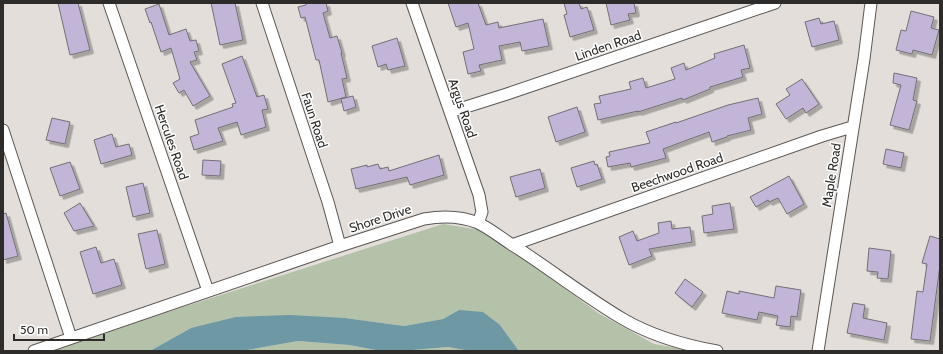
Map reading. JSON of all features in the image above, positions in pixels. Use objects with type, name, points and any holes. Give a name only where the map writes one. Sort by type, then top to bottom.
[{"type":"street","name":"Hercules Road","points":[[109,3],[208,291]]},
{"type":"street","name":"Faun Road","points":[[262,3],[328,202],[340,246]]},
{"type":"street","name":"Argus Road","points":[[412,3],[479,195],[482,212],[478,223]]},
{"type":"street","name":"Linden Road","points":[[450,112],[775,3]]},
{"type":"street","name":"Maple Road","points":[[818,351],[852,127],[864,59],[871,3]]},
{"type":"street","name":"Beechwood Road","points":[[512,245],[822,136],[852,127]]},
{"type":"street","points":[[3,130],[71,338]]},
{"type":"street","name":"Shore Drive","points":[[34,351],[340,246],[424,219],[454,217],[478,223],[623,319],[648,332],[673,341],[717,351]]},
{"type":"green space","points":[[443,224],[487,231],[598,313],[654,344],[695,351],[519,351],[500,325],[459,310],[443,319],[404,326],[345,318],[191,328],[150,351],[45,351]]},
{"type":"green space","points":[[298,341],[349,345],[381,351],[242,351]]},
{"type":"green space","points":[[448,347],[470,351],[401,351]]},
{"type":"water","points":[[459,310],[483,312],[500,325],[519,351],[470,351],[448,347],[381,351],[349,345],[298,341],[242,351],[150,351],[191,328],[236,317],[290,315],[345,318],[404,326],[443,319]]},
{"type":"building","points":[[58,3],[78,3],[90,50],[70,55]]},
{"type":"building","points":[[211,3],[235,3],[243,40],[220,45]]},
{"type":"building","points":[[306,3],[326,3],[328,11],[323,13],[330,38],[337,36],[342,53],[347,78],[342,79],[346,97],[328,102],[319,60],[316,60],[305,17],[301,18],[298,7],[306,5]]},
{"type":"building","points":[[448,3],[478,3],[486,25],[498,22],[499,28],[543,19],[549,46],[522,51],[520,42],[499,46],[502,60],[479,65],[481,71],[468,74],[463,52],[474,49],[468,23],[456,27]]},
{"type":"building","points":[[564,3],[579,3],[581,9],[587,7],[594,30],[570,37],[564,15],[567,14]]},
{"type":"building","points":[[606,3],[634,3],[636,13],[628,14],[630,20],[611,25]]},
{"type":"building","points":[[159,4],[169,35],[186,29],[190,41],[196,40],[199,51],[194,52],[197,60],[190,62],[210,96],[193,106],[184,90],[179,93],[173,83],[180,79],[171,48],[161,52],[145,9]]},
{"type":"building","points":[[911,11],[934,17],[931,28],[939,30],[932,55],[913,50],[912,54],[896,50],[901,30],[906,31]]},
{"type":"building","points":[[819,18],[821,24],[834,21],[839,40],[812,47],[805,22]]},
{"type":"building","points":[[397,38],[405,66],[388,70],[386,64],[378,67],[372,46]]},
{"type":"building","points":[[744,45],[750,68],[741,70],[743,77],[710,87],[710,89],[683,100],[682,98],[638,112],[598,120],[594,104],[601,103],[599,96],[631,89],[629,82],[643,78],[646,88],[675,79],[671,68],[684,63],[686,70],[715,58],[714,54]]},
{"type":"building","points":[[242,56],[257,97],[264,95],[268,109],[262,110],[266,127],[241,135],[237,122],[218,128],[223,141],[194,150],[190,137],[199,134],[195,120],[233,107],[232,104],[236,103],[222,64]]},
{"type":"building","points":[[894,73],[917,78],[913,100],[917,101],[909,130],[890,125],[901,85],[893,83]]},
{"type":"building","points":[[802,79],[819,104],[806,113],[803,108],[786,119],[776,104],[790,95],[786,89]]},
{"type":"building","points":[[353,96],[356,107],[344,111],[341,99]]},
{"type":"building","points":[[758,98],[762,114],[748,118],[751,130],[727,136],[712,142],[709,132],[663,149],[666,158],[631,167],[630,163],[608,167],[606,157],[610,156],[609,152],[650,143],[646,132],[728,105]]},
{"type":"building","points":[[577,107],[585,132],[556,142],[548,117]]},
{"type":"building","points":[[52,118],[70,122],[65,144],[46,140]]},
{"type":"building","points":[[112,134],[116,147],[129,144],[132,155],[101,164],[94,140]]},
{"type":"building","points":[[886,149],[904,153],[901,168],[883,164]]},
{"type":"building","points":[[439,155],[444,175],[410,185],[407,177],[356,189],[351,169],[378,164],[380,169],[388,167],[389,171]]},
{"type":"building","points":[[203,160],[221,161],[220,176],[202,175]]},
{"type":"building","points":[[594,161],[595,165],[597,164],[602,179],[577,187],[571,168]]},
{"type":"building","points":[[70,162],[80,189],[60,196],[50,168]]},
{"type":"building","points":[[540,169],[545,188],[516,197],[510,177]]},
{"type":"building","points":[[789,176],[804,204],[787,214],[778,198],[769,202],[768,200],[756,207],[750,197]]},
{"type":"building","points":[[143,183],[150,213],[133,217],[126,187]]},
{"type":"building","points":[[80,203],[94,226],[74,231],[64,213]]},
{"type":"building","points":[[730,203],[734,229],[704,233],[702,216],[713,214],[712,206]]},
{"type":"building","points":[[6,213],[18,256],[3,260],[3,214]]},
{"type":"building","points":[[671,221],[672,229],[690,227],[692,242],[649,249],[652,256],[629,265],[619,237],[633,231],[637,241],[659,233],[658,223]]},
{"type":"building","points":[[157,230],[165,264],[146,269],[138,234]]},
{"type":"building","points":[[930,236],[940,239],[940,265],[930,341],[911,339],[917,291],[923,292],[927,264],[922,263]]},
{"type":"building","points":[[96,247],[101,263],[114,259],[122,285],[93,294],[80,252]]},
{"type":"building","points":[[869,248],[891,251],[888,279],[877,278],[878,272],[867,271]]},
{"type":"building","points":[[685,279],[703,292],[692,307],[675,293]]},
{"type":"building","points":[[776,286],[801,290],[797,317],[791,316],[790,327],[776,325],[778,316],[759,312],[757,320],[722,313],[727,291],[739,294],[739,291],[774,298]]},
{"type":"building","points":[[853,303],[865,305],[863,318],[887,323],[884,340],[847,333]]}]
